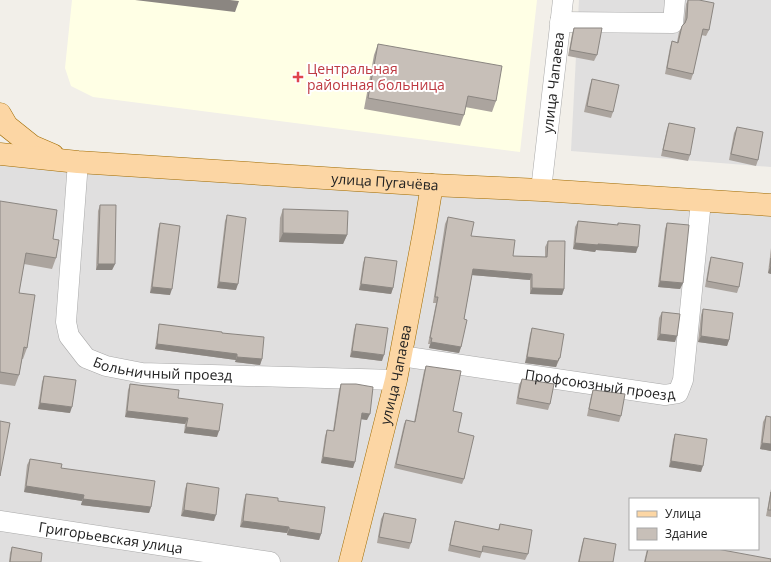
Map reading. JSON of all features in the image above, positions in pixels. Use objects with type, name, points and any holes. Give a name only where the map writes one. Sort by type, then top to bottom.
[{"type":"main road","points":[[0,114],[7,126],[32,146],[71,161]]},
{"type":"main road","name":"улица Пугачёва","points":[[0,154],[71,161],[432,185],[541,190],[771,205]]},
{"type":"main road","name":"улица Чапаева","points":[[350,562],[396,380],[432,185]]},
{"type":"street","name":"улица Чапаева","points":[[541,190],[563,0]]},
{"type":"street","points":[[560,22],[673,23],[675,0]]},
{"type":"street","name":"Больничный проезд","points":[[71,161],[66,322],[69,336],[86,358],[106,366],[142,373],[396,380]]},
{"type":"street","name":"Профсоюзный проезд","points":[[401,356],[665,395],[678,393],[683,380],[701,200]]},
{"type":"street","name":"Григорьевская улица","points":[[0,521],[270,562]]},
{"type":"shaded area","name":"Центральная районная больница","points":[[72,0],[537,0],[520,152],[93,97],[71,86],[65,68]]},
{"type":"shaded area","points":[[579,0],[771,0],[771,167],[571,151]]},
{"type":"shaded area","points":[[0,154],[771,205],[771,562],[0,562]]},
{"type":"building","points":[[688,0],[699,0],[714,3],[709,30],[703,29],[693,74],[667,68],[672,41],[678,43],[682,26],[687,18]]},
{"type":"building","points":[[574,28],[602,28],[597,55],[570,50]]},
{"type":"building","points":[[378,44],[502,66],[496,101],[468,96],[464,115],[368,98]]},
{"type":"building","points":[[592,79],[619,85],[613,112],[587,106]]},
{"type":"building","points":[[669,123],[695,128],[690,155],[663,150]]},
{"type":"building","points":[[737,127],[763,132],[758,160],[731,154]]},
{"type":"building","points":[[0,201],[57,210],[53,239],[59,240],[56,258],[26,253],[19,293],[35,295],[27,348],[24,347],[19,375],[0,372]]},
{"type":"building","points":[[100,205],[116,205],[115,264],[98,264]]},
{"type":"building","points":[[283,209],[348,211],[347,235],[283,233]]},
{"type":"building","points":[[227,215],[246,218],[238,284],[219,282]]},
{"type":"building","points":[[448,217],[474,222],[471,236],[515,240],[513,256],[547,257],[548,241],[565,241],[564,289],[532,288],[532,274],[473,269],[464,319],[467,320],[461,347],[431,342],[432,338],[430,338],[438,297],[435,297]]},
{"type":"building","points":[[578,221],[618,225],[618,223],[640,225],[638,247],[575,243]]},
{"type":"building","points":[[160,223],[180,226],[172,289],[152,287]]},
{"type":"building","points":[[667,223],[689,225],[683,283],[660,281]]},
{"type":"building","points":[[365,257],[397,261],[393,288],[361,284]]},
{"type":"building","points":[[711,257],[743,263],[739,287],[707,281]]},
{"type":"building","points":[[703,309],[733,313],[729,340],[701,336]]},
{"type":"building","points":[[662,312],[680,314],[677,336],[660,334]]},
{"type":"building","points":[[159,324],[264,337],[262,359],[237,357],[237,354],[157,344]]},
{"type":"building","points":[[356,324],[388,328],[384,355],[352,351]]},
{"type":"building","points":[[532,328],[564,334],[560,358],[558,361],[527,357]]},
{"type":"building","points":[[426,366],[461,371],[453,411],[462,413],[458,432],[474,436],[464,479],[396,464],[406,420],[415,422]]},
{"type":"building","points":[[44,376],[76,380],[72,407],[40,403]]},
{"type":"building","points":[[522,379],[554,384],[550,404],[518,398]]},
{"type":"building","points":[[130,384],[179,390],[178,398],[223,404],[219,431],[186,427],[188,418],[127,411]]},
{"type":"building","points":[[341,384],[356,384],[373,387],[370,414],[362,413],[355,462],[323,457],[327,430],[334,431]]},
{"type":"building","points":[[593,390],[625,394],[621,416],[589,409]]},
{"type":"building","points":[[766,416],[771,417],[771,444],[762,443]]},
{"type":"building","points":[[0,421],[10,423],[0,476]]},
{"type":"building","points":[[675,434],[707,439],[703,466],[671,461]]},
{"type":"building","points":[[30,459],[62,464],[61,468],[155,481],[151,507],[83,499],[84,495],[26,486]]},
{"type":"building","points":[[187,483],[219,488],[216,515],[184,510]]},
{"type":"building","points":[[771,492],[771,510],[768,510]]},
{"type":"building","points":[[246,494],[278,498],[278,501],[325,507],[321,534],[289,529],[289,527],[243,521]]},
{"type":"building","points":[[384,513],[416,519],[411,543],[379,537]]},
{"type":"building","points":[[455,521],[499,530],[500,524],[532,530],[528,554],[483,546],[482,552],[450,545]]},
{"type":"building","points":[[584,538],[616,544],[613,562],[579,562]]},
{"type":"building","points":[[12,547],[42,553],[41,562],[10,562]]},
{"type":"building","points":[[648,550],[722,550],[771,559],[771,562],[645,562]]},
{"type":"place","name":"Центральная районная больница","points":[[298,77]]}]
